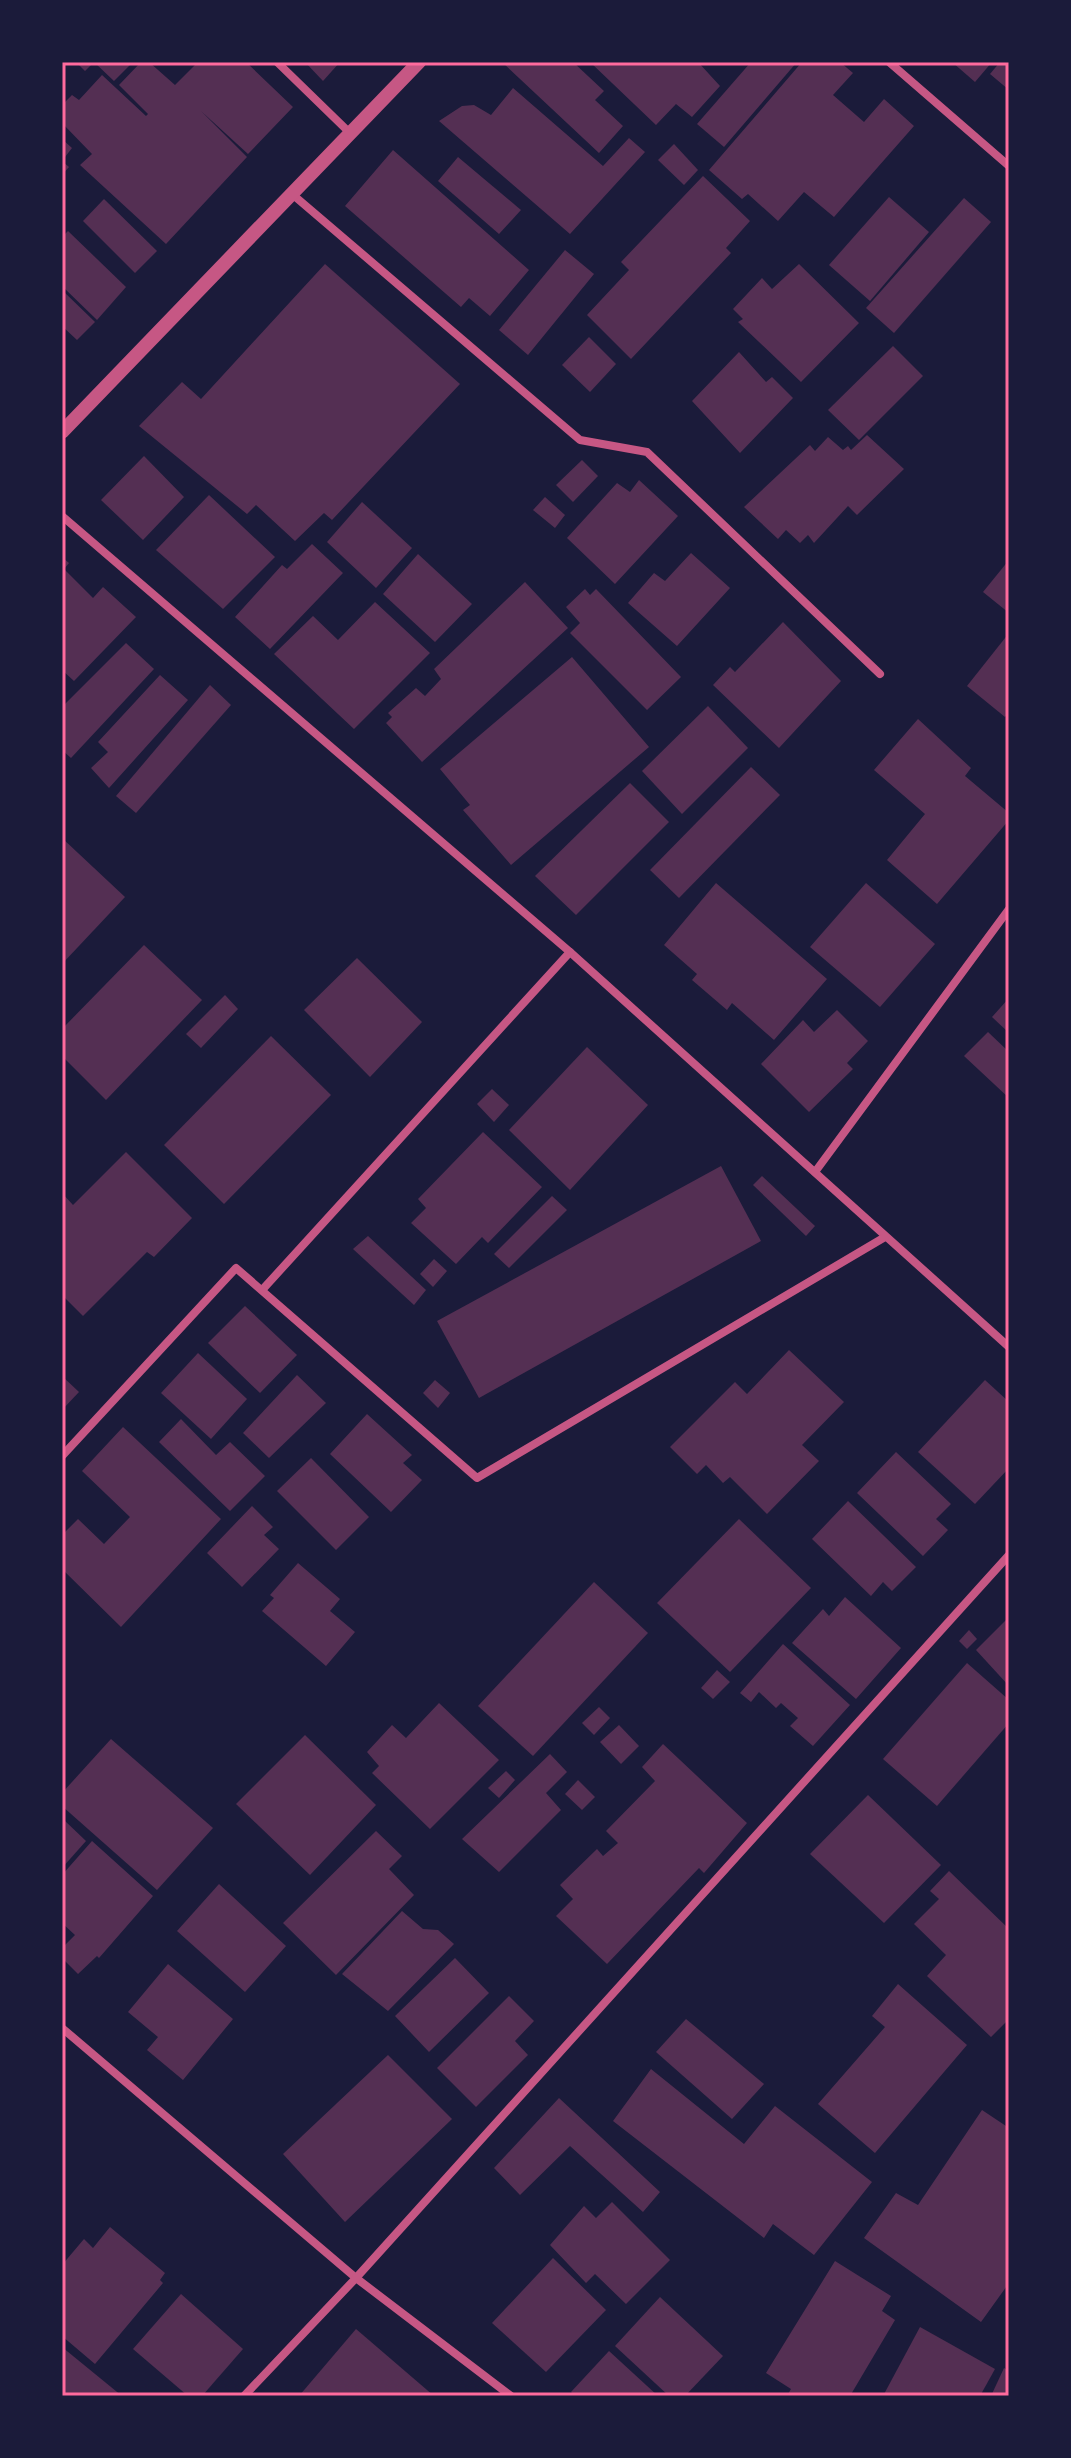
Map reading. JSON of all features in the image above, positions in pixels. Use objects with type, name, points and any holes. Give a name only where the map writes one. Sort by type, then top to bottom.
[{"type":"street","points":[[277,62],[352,135]]},
{"type":"street","points":[[62,432],[352,135],[419,62]]},
{"type":"street","points":[[889,62],[1009,166]]},
{"type":"street","points":[[292,194],[580,440],[647,452],[880,674]]},
{"type":"street","points":[[62,516],[570,952],[1008,1344]]},
{"type":"street","points":[[815,1172],[1009,909]]},
{"type":"street","points":[[263,1289],[570,952]]},
{"type":"street","points":[[62,1456],[236,1268],[477,1478],[885,1237]]},
{"type":"street","points":[[244,2396],[356,2278],[1009,1555]]},
{"type":"street","points":[[62,2028],[356,2278],[511,2396]]},
{"type":"building","points":[[76,62],[94,62],[85,71]]},
{"type":"building","points":[[94,62],[133,62],[114,81]]},
{"type":"building","points":[[141,62],[149,62],[175,85],[198,62],[246,62],[293,107],[248,154],[201,111],[247,157],[166,244],[80,165],[92,154],[62,123],[62,105],[72,95],[79,100],[102,75],[146,116],[148,114],[119,85]]},
{"type":"building","points":[[305,62],[340,62],[323,81]]},
{"type":"building","points":[[502,62],[573,62],[604,91],[595,100],[623,126],[599,153]]},
{"type":"building","points":[[590,62],[698,62],[720,86],[692,117],[676,104],[656,125]]},
{"type":"building","points":[[751,62],[797,62],[724,147],[697,124]]},
{"type":"building","points":[[802,62],[840,62],[853,73],[833,95],[864,122],[884,99],[914,126],[834,217],[804,192],[778,221],[748,194],[742,199],[709,170]]},
{"type":"building","points":[[952,62],[992,62],[975,82]]},
{"type":"building","points":[[1000,62],[1009,62],[1009,90],[990,74]]},
{"type":"building","points":[[513,88],[603,166],[629,138],[645,152],[570,234],[439,121],[462,106],[474,105],[491,115]]},
{"type":"building","points":[[62,139],[72,148],[62,161]]},
{"type":"building","points":[[674,144],[698,170],[684,185],[658,160]]},
{"type":"building","points":[[393,150],[529,270],[490,316],[469,298],[461,307],[345,206]]},
{"type":"building","points":[[458,157],[521,210],[499,234],[438,181]]},
{"type":"building","points":[[62,161],[69,167],[62,175]]},
{"type":"building","points":[[703,176],[750,221],[726,248],[731,253],[631,359],[587,315],[629,270],[621,262]]},
{"type":"building","points":[[889,197],[929,232],[870,301],[829,265]]},
{"type":"building","points":[[964,198],[991,222],[894,333],[866,308]]},
{"type":"building","points":[[104,199],[157,251],[135,273],[83,221]]},
{"type":"building","points":[[68,231],[126,287],[97,320],[62,286],[62,237]]},
{"type":"building","points":[[565,250],[594,274],[528,355],[499,330]]},
{"type":"building","points":[[325,264],[460,384],[332,520],[324,513],[295,541],[256,505],[247,514],[139,426],[182,382],[201,399]]},
{"type":"building","points":[[799,264],[859,323],[801,382],[738,322],[743,319],[733,309],[762,278],[772,289]]},
{"type":"building","points":[[62,290],[95,322],[77,340],[62,326]]},
{"type":"building","points":[[589,337],[616,364],[590,392],[562,365]]},
{"type":"building","points":[[893,346],[923,376],[859,440],[828,410]]},
{"type":"building","points":[[739,352],[766,382],[772,377],[793,398],[740,453],[692,401]]},
{"type":"building","points":[[867,435],[904,469],[857,515],[848,506],[814,543],[808,535],[800,543],[786,530],[778,539],[744,507],[810,445],[815,451],[828,437],[843,450],[848,446],[851,450]]},
{"type":"building","points":[[144,456],[184,497],[143,540],[101,500]]},
{"type":"building","points":[[582,460],[598,476],[573,502],[556,485]]},
{"type":"building","points":[[639,480],[678,516],[615,584],[567,538],[617,483],[630,492]]},
{"type":"building","points":[[209,495],[275,557],[223,609],[156,550]]},
{"type":"building","points":[[545,497],[565,515],[555,528],[533,510]]},
{"type":"building","points":[[362,502],[412,548],[376,588],[327,542]]},
{"type":"building","points":[[312,544],[343,573],[270,649],[235,617],[282,565],[287,569]]},
{"type":"building","points":[[691,553],[730,588],[677,646],[628,603],[654,573],[665,581]]},
{"type":"building","points":[[418,554],[472,604],[435,642],[383,594]]},
{"type":"building","points":[[62,557],[69,563],[64,569],[93,598],[103,587],[136,617],[74,681],[62,670]]},
{"type":"building","points":[[1009,560],[1009,613],[983,592]]},
{"type":"building","points":[[525,582],[568,628],[422,762],[386,723],[392,717],[388,713],[416,688],[425,696],[441,679],[434,669]]},
{"type":"building","points":[[585,589],[590,595],[596,589],[681,677],[647,710],[570,633],[580,623],[566,607]]},
{"type":"building","points":[[375,602],[430,653],[354,729],[274,654],[313,616],[338,640]]},
{"type":"building","points":[[783,622],[841,681],[779,748],[713,685],[730,667],[735,672]]},
{"type":"building","points":[[1009,633],[1009,712],[1005,717],[967,686]]},
{"type":"building","points":[[126,643],[154,669],[71,758],[62,750],[62,707]]},
{"type":"building","points":[[572,657],[649,747],[511,865],[463,810],[470,805],[440,769]]},
{"type":"building","points":[[160,675],[188,700],[109,788],[91,768],[108,752],[98,742]]},
{"type":"building","points":[[210,685],[231,705],[136,813],[116,796]]},
{"type":"building","points":[[708,706],[748,748],[682,814],[642,771]]},
{"type":"building","points":[[918,719],[971,768],[965,776],[1009,813],[1009,820],[937,904],[887,860],[925,814],[874,770]]},
{"type":"building","points":[[751,767],[780,795],[679,898],[650,870]]},
{"type":"building","points":[[630,783],[669,822],[576,915],[535,876]]},
{"type":"building","points":[[62,838],[125,897],[62,964]]},
{"type":"building","points":[[716,883],[827,979],[774,1040],[732,1003],[727,1010],[692,980],[697,974],[664,945]]},
{"type":"building","points":[[866,883],[935,944],[880,1007],[810,947]]},
{"type":"building","points":[[144,945],[202,1000],[106,1100],[62,1056],[62,1029]]},
{"type":"building","points":[[357,958],[422,1022],[370,1077],[304,1010]]},
{"type":"building","points":[[225,995],[238,1009],[201,1048],[186,1034]]},
{"type":"building","points":[[1009,998],[1009,1033],[992,1017]]},
{"type":"building","points":[[837,1010],[868,1041],[847,1063],[853,1069],[809,1112],[761,1064],[803,1020],[814,1032]]},
{"type":"building","points":[[988,1032],[1009,1052],[1009,1098],[964,1056]]},
{"type":"building","points":[[271,1036],[331,1095],[224,1204],[164,1145]]},
{"type":"building","points":[[587,1047],[648,1105],[570,1190],[509,1130]]},
{"type":"building","points":[[492,1089],[509,1105],[494,1122],[477,1104]]},
{"type":"building","points":[[483,1132],[542,1187],[488,1243],[482,1237],[456,1264],[411,1223],[426,1208],[418,1199]]},
{"type":"building","points":[[126,1152],[192,1218],[154,1257],[147,1252],[83,1316],[62,1295],[62,1193],[73,1205]]},
{"type":"building","points":[[721,1166],[761,1241],[479,1398],[437,1321]]},
{"type":"building","points":[[762,1176],[815,1226],[806,1236],[753,1185]]},
{"type":"building","points":[[552,1196],[567,1210],[509,1268],[494,1254]]},
{"type":"building","points":[[368,1236],[426,1290],[414,1305],[353,1249]]},
{"type":"building","points":[[434,1259],[447,1271],[433,1287],[420,1274]]},
{"type":"building","points":[[245,1306],[297,1355],[260,1393],[208,1343]]},
{"type":"building","points":[[789,1350],[844,1402],[802,1445],[819,1461],[767,1514],[730,1477],[723,1483],[706,1465],[697,1474],[670,1447],[735,1382],[747,1394]]},
{"type":"building","points":[[198,1353],[247,1399],[211,1439],[161,1393]]},
{"type":"building","points":[[297,1375],[326,1403],[269,1458],[243,1433]]},
{"type":"building","points":[[62,1376],[79,1392],[62,1410]]},
{"type":"building","points":[[435,1380],[450,1393],[438,1408],[423,1393]]},
{"type":"building","points":[[985,1380],[1009,1402],[1009,1468],[975,1504],[918,1452]]},
{"type":"building","points":[[367,1414],[412,1455],[403,1463],[422,1480],[391,1512],[330,1454]]},
{"type":"building","points":[[181,1419],[216,1455],[230,1442],[265,1476],[230,1511],[159,1442]]},
{"type":"building","points":[[123,1427],[221,1519],[121,1627],[62,1569],[62,1535],[78,1519],[104,1544],[130,1517],[82,1471]]},
{"type":"building","points":[[896,1452],[951,1504],[936,1519],[948,1530],[923,1556],[857,1493]]},
{"type":"building","points":[[311,1458],[369,1517],[336,1550],[277,1491]]},
{"type":"building","points":[[848,1501],[916,1567],[892,1591],[883,1582],[871,1596],[812,1539]]},
{"type":"building","points":[[252,1506],[273,1527],[264,1535],[279,1549],[242,1587],[207,1553]]},
{"type":"building","points":[[739,1519],[811,1588],[730,1672],[657,1603]]},
{"type":"building","points":[[298,1563],[340,1599],[330,1611],[355,1632],[326,1666],[262,1611],[274,1598],[270,1595]]},
{"type":"building","points":[[594,1582],[648,1633],[533,1756],[478,1706]]},
{"type":"building","points":[[845,1597],[901,1648],[856,1699],[792,1643],[823,1609],[829,1616]]},
{"type":"building","points":[[1009,1617],[1009,1686],[976,1650]]},
{"type":"building","points":[[969,1630],[977,1639],[967,1649],[959,1641]]},
{"type":"building","points":[[783,1644],[850,1705],[813,1746],[790,1726],[798,1718],[781,1703],[776,1708],[759,1692],[751,1702],[740,1693]]},
{"type":"building","points":[[967,1663],[1009,1700],[1009,1723],[937,1806],[883,1759]]},
{"type":"building","points":[[717,1670],[730,1682],[713,1699],[701,1688]]},
{"type":"building","points":[[439,1703],[499,1760],[430,1829],[372,1773],[379,1766],[367,1752],[392,1725],[406,1738]]},
{"type":"building","points":[[599,1707],[610,1718],[594,1735],[582,1723]]},
{"type":"building","points":[[619,1725],[639,1746],[621,1764],[600,1742]]},
{"type":"building","points":[[305,1735],[376,1805],[310,1875],[236,1804]]},
{"type":"building","points":[[111,1739],[213,1828],[157,1890],[62,1806],[62,1793]]},
{"type":"building","points":[[663,1744],[747,1823],[704,1873],[699,1868],[607,1964],[556,1916],[573,1899],[560,1885],[597,1849],[603,1856],[618,1843],[606,1831],[655,1781],[642,1767]]},
{"type":"building","points":[[550,1754],[567,1772],[546,1793],[561,1810],[499,1872],[462,1839]]},
{"type":"building","points":[[506,1771],[515,1780],[499,1798],[488,1788]]},
{"type":"building","points":[[578,1780],[595,1797],[582,1810],[565,1794]]},
{"type":"building","points":[[868,1795],[941,1865],[884,1923],[810,1854]]},
{"type":"building","points":[[64,1820],[86,1841],[62,1868],[62,1822]]},
{"type":"building","points":[[376,1831],[402,1856],[389,1869],[414,1895],[336,1975],[283,1923]]},
{"type":"building","points":[[92,1841],[153,1896],[99,1958],[97,1956],[78,1974],[62,1958],[62,1948],[75,1935],[62,1923],[62,1875]]},
{"type":"building","points":[[949,1871],[1009,1929],[1009,2019],[991,2037],[927,1976],[946,1955],[914,1924],[939,1899],[930,1891]]},
{"type":"building","points":[[219,1884],[286,1946],[245,1992],[177,1931]]},
{"type":"building","points":[[402,1911],[423,1929],[438,1930],[454,1944],[388,2011],[342,1974]]},
{"type":"building","points":[[455,1958],[489,1993],[429,2052],[395,2016]]},
{"type":"building","points":[[168,1964],[233,2019],[183,2080],[147,2050],[158,2037],[128,2012]]},
{"type":"building","points":[[898,1984],[967,2045],[875,2153],[818,2104],[885,2027],[872,2016]]},
{"type":"building","points":[[509,1996],[534,2021],[515,2041],[528,2055],[476,2107],[437,2068]]},
{"type":"building","points":[[686,2019],[764,2084],[732,2119],[656,2052]]},
{"type":"building","points":[[388,2055],[452,2119],[345,2222],[283,2154]]},
{"type":"building","points":[[651,2069],[744,2144],[775,2106],[872,2182],[814,2255],[773,2224],[764,2238],[613,2121]]},
{"type":"building","points":[[559,2098],[660,2192],[643,2212],[570,2146],[520,2195],[494,2168]]},
{"type":"building","points":[[982,2110],[1009,2128],[1009,2283],[981,2322],[864,2238],[896,2193],[918,2205]]},
{"type":"building","points":[[612,2202],[670,2260],[626,2304],[595,2274],[586,2283],[550,2245],[584,2206],[596,2218]]},
{"type":"building","points":[[110,2227],[165,2273],[160,2280],[163,2283],[95,2364],[62,2336],[62,2265],[84,2239],[93,2248]]},
{"type":"building","points":[[553,2258],[606,2310],[546,2372],[492,2323]]},
{"type":"building","points":[[835,2261],[891,2296],[882,2311],[895,2320],[850,2396],[787,2396],[791,2389],[766,2373]]},
{"type":"building","points":[[181,2294],[243,2349],[202,2396],[188,2396],[133,2349]]},
{"type":"building","points":[[660,2297],[723,2356],[685,2396],[669,2396],[615,2346]]},
{"type":"building","points":[[920,2327],[995,2369],[980,2396],[883,2396]]},
{"type":"building","points":[[356,2329],[434,2396],[299,2396]]},
{"type":"building","points":[[62,2347],[122,2396],[62,2396]]},
{"type":"building","points":[[609,2351],[658,2396],[575,2396],[571,2392]]},
{"type":"building","points":[[1004,2368],[1009,2371],[1009,2396],[991,2396]]}]
